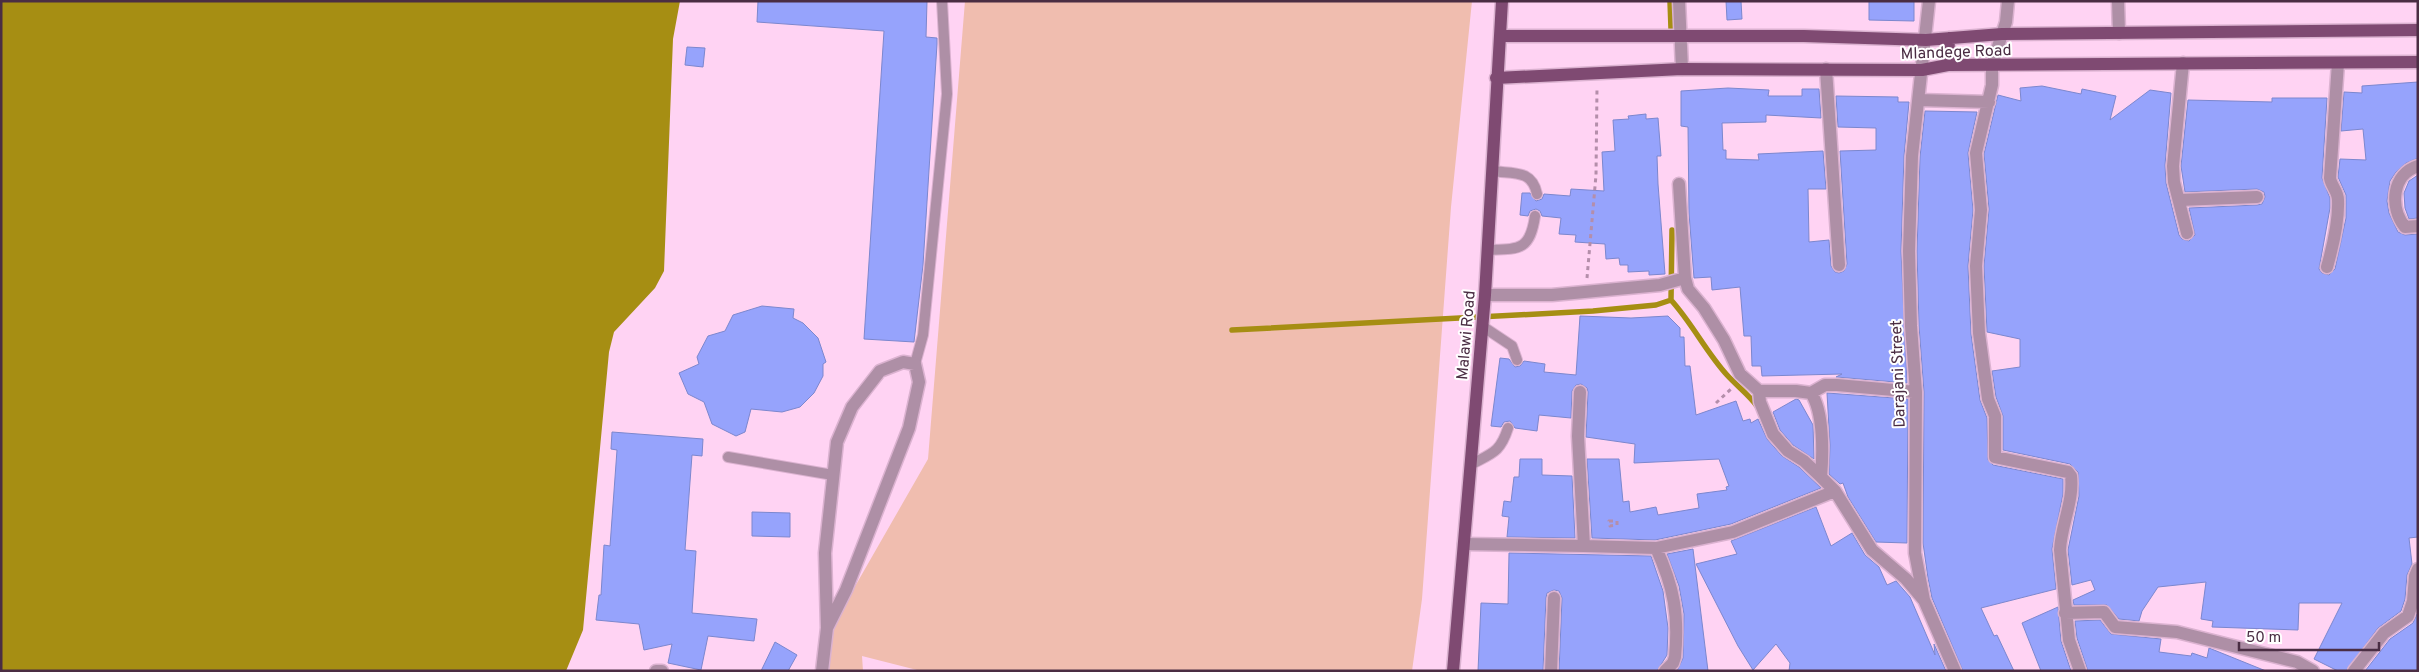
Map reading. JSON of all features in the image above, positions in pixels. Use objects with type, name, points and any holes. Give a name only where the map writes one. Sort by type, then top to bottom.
[{"type":"main road","name":"Malawi Road","points":[[1453,671],[1485,295],[1496,78],[1502,1]]},
{"type":"main road","name":"Mlandege Road","points":[[1500,36],[1804,36],[1926,40],[2002,34],[2418,30]]},
{"type":"main road","points":[[1948,65],[1949,38]]},
{"type":"main road","name":"Mlandege Road","points":[[1496,78],[1682,69],[1922,70],[1948,65],[1992,64],[2418,62]]},
{"type":"street","points":[[1679,1],[1682,69]]},
{"type":"street","name":"Darajani Street","points":[[1929,1],[1912,156],[1909,251],[1911,326],[1916,392],[1914,466],[1916,554],[1924,600],[1955,671]]},
{"type":"street","points":[[2008,1],[2002,34],[1992,64],[1992,85],[1989,102],[1976,154],[1981,222],[1976,266],[1979,333],[1988,399],[1995,416],[1994,453],[1998,459],[2068,472],[2071,476],[2069,502],[2061,535],[2065,613],[2069,640],[2080,671]]},
{"type":"street","points":[[2118,1],[2120,33]]},
{"type":"street","points":[[2327,267],[2334,243],[2338,200],[2330,178],[2338,63]]},
{"type":"street","points":[[2183,64],[2173,166],[2187,233]]},
{"type":"street","points":[[1826,69],[1839,265]]},
{"type":"street","points":[[1918,100],[1989,102]]},
{"type":"street","points":[[2418,166],[2410,168],[2399,178],[2394,205],[2405,227],[2418,226]]},
{"type":"street","points":[[1679,184],[1681,280],[1704,308],[1724,340],[1740,374],[1759,390],[1796,390],[1811,393],[1825,386],[1837,385],[1916,392]]},
{"type":"street","points":[[2179,200],[2256,197]]},
{"type":"street","points":[[1485,295],[1552,295],[1660,284],[1681,280]]},
{"type":"street","points":[[822,671],[827,628],[825,553],[837,442],[852,407],[880,371],[903,362],[915,364],[919,382],[909,428],[846,590],[827,628]]},
{"type":"street","points":[[1759,390],[1760,402],[1773,434],[1788,451],[1821,475],[1836,491],[1872,550],[1906,579],[1924,600]]},
{"type":"street","points":[[1580,392],[1578,436],[1584,546]]},
{"type":"street","points":[[1811,393],[1818,405],[1822,456],[1821,475]]},
{"type":"street","points":[[1464,544],[1656,548],[1733,532],[1836,491]]},
{"type":"street","points":[[1656,548],[1671,586],[1678,623],[1675,657],[1673,663],[1665,671]]},
{"type":"street","points":[[2354,671],[2384,633],[2408,616],[2413,601],[2415,576],[2418,569]]},
{"type":"street","points":[[1551,671],[1554,598]]},
{"type":"street","points":[[2065,613],[2104,612],[2115,627],[2177,632],[2297,662],[2313,671]]},
{"type":"street","points":[[656,671],[662,671]]},
{"type":"lane","points":[[915,364],[923,335],[948,94],[942,1]]},
{"type":"lane","points":[[1492,171],[1530,177],[1535,182],[1537,194]]},
{"type":"lane","points":[[1488,250],[1517,249],[1527,243],[1533,234],[1535,216]]},
{"type":"lane","points":[[1482,326],[1512,346],[1517,360]]},
{"type":"lane","points":[[1470,465],[1497,450],[1502,445],[1508,428]]},
{"type":"lane","points":[[728,457],[832,475]]},
{"type":"path","points":[[1587,291],[1596,174],[1597,79]]},
{"type":"path","points":[[1716,403],[1728,393]]},
{"type":"shaded area","points":[[1,1],[680,1],[673,39],[664,271],[655,288],[614,332],[609,352],[583,630],[566,671],[1,671]]},
{"type":"shaded area","points":[[965,1],[1472,1],[1451,207],[1422,599],[1412,671],[921,671],[862,656],[863,671],[827,671],[830,630],[928,459]]},
{"type":"building","points":[[758,1],[927,1],[926,37],[937,38],[937,44],[923,265],[914,342],[864,339],[884,31],[757,22]]},
{"type":"building","points":[[1726,1],[1741,1],[1742,19],[1727,20]]},
{"type":"building","points":[[1869,1],[1914,1],[1914,21],[1869,20]]},
{"type":"building","points":[[687,47],[705,48],[703,67],[685,65]]},
{"type":"building","points":[[2418,82],[2418,158],[2406,163],[2396,172],[2390,181],[2387,201],[2389,213],[2398,232],[2405,235],[2418,234],[2418,537],[2409,538],[2412,564],[2407,575],[2405,599],[2401,611],[2378,628],[2346,671],[2338,671],[2314,659],[2342,603],[2299,603],[2298,630],[2212,627],[2213,621],[2201,619],[2206,582],[2158,587],[2142,611],[2139,621],[2119,619],[2107,605],[2074,605],[2073,600],[2095,590],[2091,580],[2072,585],[2068,550],[2079,496],[2078,472],[2070,464],[2003,450],[2003,416],[1996,397],[1992,371],[2020,367],[2020,339],[1987,332],[1984,266],[1989,209],[1984,154],[1998,95],[2021,101],[2020,88],[2042,86],[2081,94],[2082,89],[2116,96],[2110,120],[2150,90],[2171,93],[2165,165],[2166,183],[2179,235],[2182,239],[2189,241],[2195,235],[2189,208],[2257,205],[2262,204],[2265,197],[2264,192],[2257,189],[2185,192],[2181,166],[2188,100],[2272,102],[2272,98],[2327,98],[2322,178],[2330,198],[2330,208],[2319,269],[2322,273],[2329,275],[2335,269],[2346,218],[2346,195],[2338,177],[2340,159],[2366,160],[2363,129],[2341,131],[2344,92],[2362,93],[2362,86]]},
{"type":"building","points":[[1728,88],[1769,90],[1768,96],[1802,96],[1802,89],[1819,89],[1821,118],[1766,115],[1766,122],[1722,123],[1723,150],[1726,150],[1726,159],[1759,160],[1758,154],[1823,151],[1826,189],[1808,189],[1809,242],[1829,240],[1831,266],[1835,272],[1839,273],[1844,271],[1847,264],[1840,151],[1876,150],[1876,128],[1838,127],[1836,96],[1898,97],[1898,102],[1909,102],[1904,156],[1901,251],[1907,383],[1836,377],[1842,374],[1762,376],[1761,366],[1752,366],[1751,336],[1744,336],[1740,287],[1712,290],[1711,277],[1694,278],[1689,213],[1688,127],[1681,126],[1681,91]]},
{"type":"building","points":[[1925,111],[1977,112],[1968,153],[1973,210],[1968,266],[1971,334],[1980,400],[1987,418],[1988,460],[1993,465],[2063,479],[2063,494],[2052,549],[2056,589],[1981,608],[1994,636],[1997,635],[2014,671],[1963,671],[1932,598],[1928,578],[1923,543],[1924,392],[1919,326],[1917,251],[1920,157]]},
{"type":"building","points":[[1646,114],[1646,119],[1658,118],[1661,156],[1657,156],[1658,184],[1665,274],[1649,275],[1649,271],[1628,272],[1628,265],[1620,265],[1619,258],[1606,259],[1605,244],[1575,242],[1576,235],[1559,234],[1561,218],[1542,216],[1540,211],[1536,209],[1530,211],[1528,216],[1520,215],[1522,193],[1530,193],[1536,201],[1542,199],[1544,194],[1570,196],[1571,189],[1604,191],[1602,152],[1615,151],[1613,120],[1629,119],[1628,116]]},
{"type":"building","points":[[2418,175],[2418,218],[2409,219],[2405,208],[2404,193],[2409,181]]},
{"type":"building","points":[[762,306],[794,309],[793,318],[803,323],[818,338],[826,362],[823,364],[823,376],[814,393],[800,407],[782,412],[751,409],[745,432],[736,436],[712,424],[704,402],[688,394],[679,373],[699,364],[697,357],[708,336],[725,331],[733,315]]},
{"type":"building","points":[[1580,316],[1631,318],[1668,316],[1680,328],[1680,337],[1684,337],[1685,366],[1690,366],[1696,415],[1736,401],[1743,421],[1750,419],[1751,423],[1758,419],[1767,439],[1782,456],[1799,467],[1821,488],[1731,524],[1655,540],[1592,538],[1587,459],[1619,459],[1623,502],[1629,501],[1630,512],[1656,507],[1658,515],[1699,508],[1697,494],[1727,490],[1726,487],[1729,486],[1719,459],[1634,463],[1635,444],[1586,437],[1588,392],[1587,388],[1581,384],[1576,385],[1572,391],[1571,418],[1539,415],[1537,431],[1515,428],[1510,421],[1504,422],[1501,427],[1491,426],[1500,358],[1509,359],[1515,367],[1520,366],[1524,361],[1545,364],[1544,372],[1576,375]]},
{"type":"building","points":[[1827,393],[1908,399],[1907,543],[1876,542],[1848,497],[1843,483],[1840,484],[1829,474],[1830,445]]},
{"type":"building","points":[[1796,399],[1799,400],[1813,425],[1814,459],[1793,445],[1780,430],[1773,412]]},
{"type":"building","points":[[612,432],[703,439],[702,456],[692,455],[685,550],[696,551],[692,613],[757,619],[754,641],[708,636],[701,670],[668,663],[672,644],[644,650],[639,624],[596,620],[599,595],[601,595],[604,545],[610,546],[617,450],[611,449]]},
{"type":"building","points":[[1520,459],[1542,459],[1542,475],[1572,476],[1575,538],[1507,537],[1509,517],[1502,516],[1504,501],[1511,502],[1514,477],[1519,477]]},
{"type":"building","points":[[1816,507],[1831,546],[1852,533],[1865,555],[1879,567],[1887,585],[1896,581],[1910,597],[1935,655],[1934,644],[1946,671],[1789,671],[1790,663],[1776,644],[1753,670],[1738,646],[1696,564],[1737,554],[1731,541]]},
{"type":"building","points":[[752,512],[790,513],[790,537],[752,536]]},
{"type":"building","points":[[1693,549],[1708,671],[1677,671],[1683,658],[1684,614],[1679,586],[1667,554]]},
{"type":"building","points":[[1509,553],[1651,556],[1663,591],[1668,628],[1667,655],[1657,671],[1559,671],[1562,598],[1559,591],[1554,590],[1547,593],[1546,598],[1543,671],[1478,671],[1481,603],[1508,604]]},
{"type":"building","points":[[2058,607],[2061,641],[2071,671],[2041,671],[2022,623]]},
{"type":"building","points":[[2417,614],[2418,671],[2365,671],[2390,639],[2413,623]]},
{"type":"building","points":[[2100,620],[2111,634],[2161,639],[2159,652],[2191,656],[2192,653],[2207,658],[2209,648],[2266,671],[2088,671],[2077,638],[2075,621]]},
{"type":"building","points":[[775,642],[797,655],[788,671],[761,671]]},
{"type":"waterway","points":[[1670,1],[1671,29]]},
{"type":"waterway","points":[[1672,230],[1671,300],[1686,318],[1719,366],[1757,406]]},
{"type":"waterway","points":[[1232,330],[1593,311],[1656,305],[1671,300]]}]
